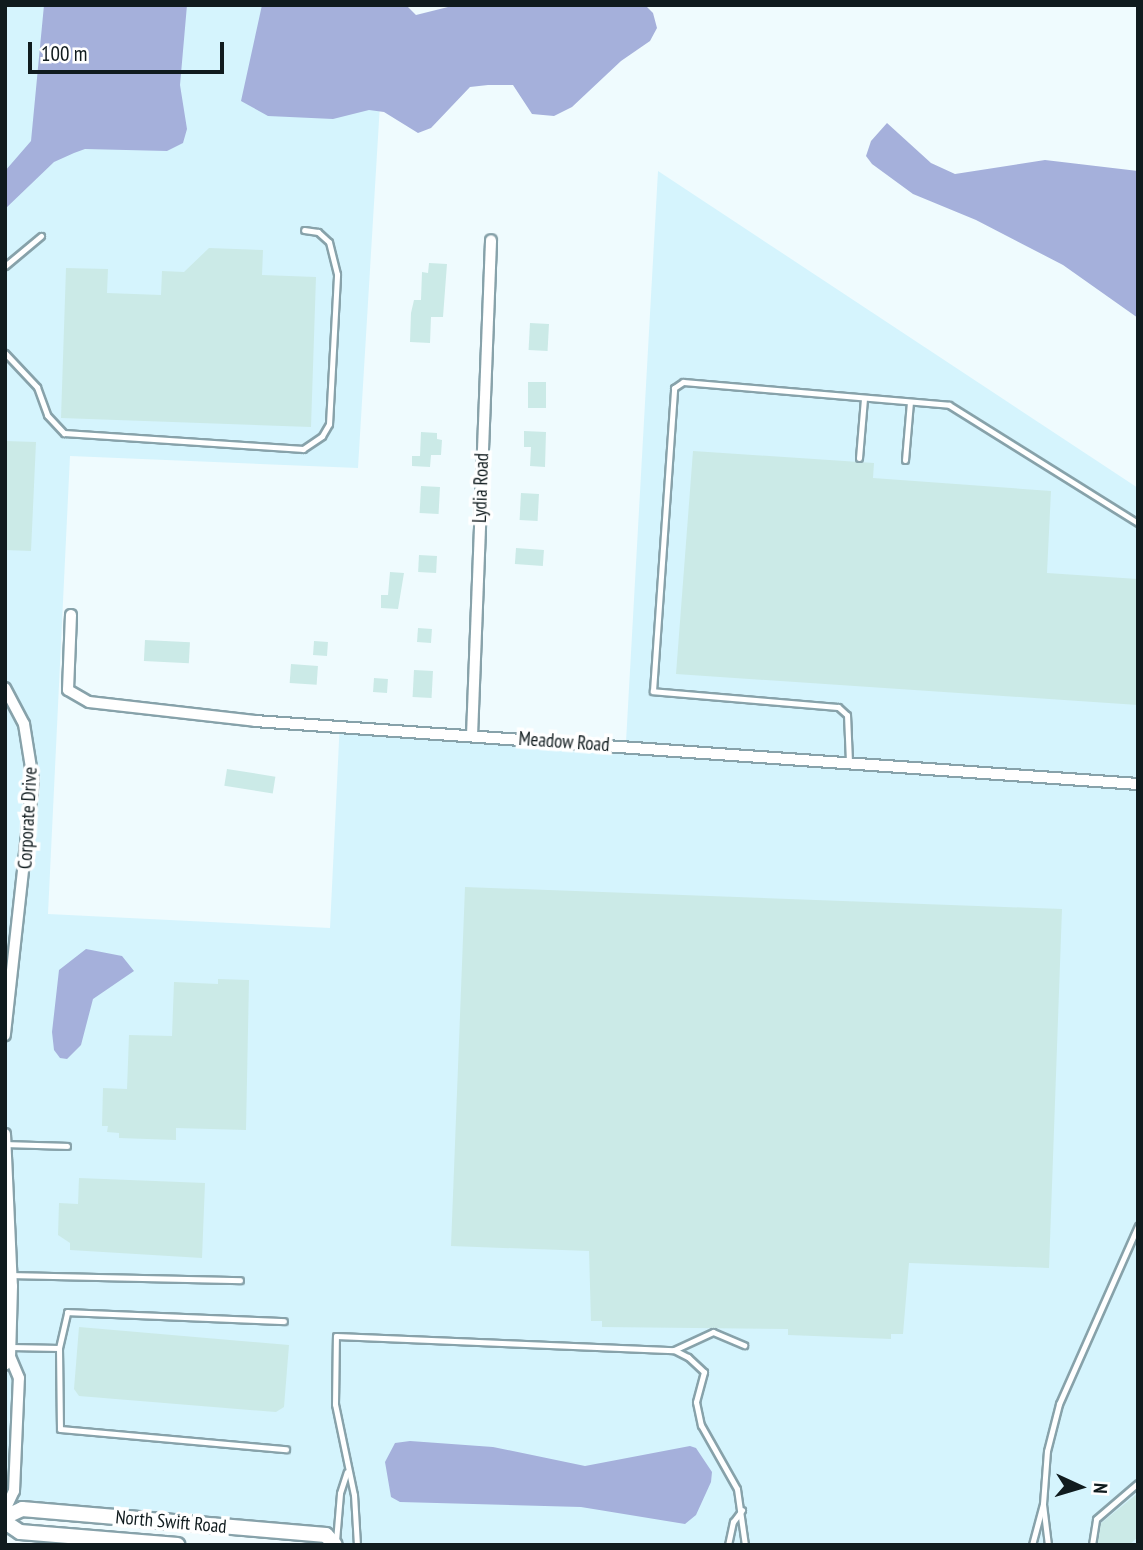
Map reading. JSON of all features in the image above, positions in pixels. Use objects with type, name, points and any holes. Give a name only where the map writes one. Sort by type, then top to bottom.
[{"type":"street","name":"Lydia Road","points":[[472,736],[491,240]]},
{"type":"street","name":"Meadow Road","points":[[71,615],[68,690],[89,702],[255,721],[1138,784]]},
{"type":"street","name":"Corporate Drive","points":[[5,688],[24,724],[33,780],[10,941],[5,1035]]},
{"type":"street","points":[[5,1134],[11,1275],[8,1356],[19,1378],[14,1491],[5,1510]]},
{"type":"street","name":"North Swift Road","points":[[177,1545],[20,1532],[5,1519],[22,1509],[326,1535],[335,1545]]},
{"type":"lane","points":[[5,353],[37,387],[47,415],[64,433],[303,449],[322,436],[329,424],[337,274],[329,242],[318,232],[304,230]]},
{"type":"lane","points":[[5,266],[41,236]]},
{"type":"lane","points":[[849,763],[847,715],[838,707],[653,691],[674,388],[683,382],[949,405],[1138,523]]},
{"type":"lane","points":[[859,458],[864,398]]},
{"type":"lane","points":[[905,460],[911,402]]},
{"type":"lane","points":[[6,1144],[66,1146]]},
{"type":"lane","points":[[1032,1545],[1043,1504],[1047,1451],[1059,1404],[1138,1226]]},
{"type":"lane","points":[[11,1275],[240,1280]]},
{"type":"lane","points":[[284,1321],[66,1312],[59,1348],[60,1429],[286,1449]]},
{"type":"lane","points":[[357,1545],[354,1495],[347,1472],[335,1404],[336,1336],[674,1350],[713,1332],[744,1345]]},
{"type":"lane","points":[[8,1356],[59,1348]]},
{"type":"lane","points":[[674,1350],[704,1372],[696,1402],[701,1425],[737,1489],[745,1545]]},
{"type":"lane","points":[[335,1545],[340,1493],[347,1472]]},
{"type":"lane","points":[[1091,1545],[1096,1519],[1138,1483]]},
{"type":"lane","points":[[1043,1504],[1048,1545]]},
{"type":"lane","points":[[728,1545],[733,1522],[741,1510]]},
{"type":"shaded area","points":[[5,5],[386,5],[358,468],[70,456],[48,914],[330,928],[340,720],[626,742],[658,171],[1138,488],[1138,1545],[360,1545],[5,1514]]},
{"type":"water","points":[[44,5],[187,5],[180,85],[187,129],[183,143],[167,151],[85,149],[74,153],[54,162],[5,209],[5,171],[31,141]]},
{"type":"water","points":[[262,5],[406,5],[416,15],[456,5],[645,5],[653,13],[657,28],[650,41],[621,61],[572,107],[554,116],[532,114],[513,85],[470,87],[431,128],[418,133],[384,112],[369,110],[333,119],[268,116],[241,101]]},
{"type":"water","points":[[887,123],[931,163],[955,174],[1045,160],[1138,171],[1138,318],[1063,265],[976,220],[913,194],[872,164],[866,156],[871,141]]},
{"type":"water","points":[[86,949],[122,956],[134,971],[93,999],[81,1045],[67,1059],[60,1058],[54,1050],[52,1032],[59,970]]},
{"type":"water","points":[[410,1441],[493,1447],[585,1466],[690,1446],[696,1448],[712,1472],[711,1482],[696,1515],[685,1524],[581,1507],[400,1502],[391,1497],[385,1462],[395,1443]]},
{"type":"building","points":[[209,248],[263,250],[262,275],[316,277],[311,427],[61,418],[66,268],[108,269],[107,293],[161,295],[162,271],[184,272]]},
{"type":"building","points":[[429,263],[447,264],[443,317],[431,317],[430,343],[410,342],[414,300],[421,300],[422,272],[428,273]]},
{"type":"building","points":[[530,323],[549,324],[548,351],[529,350]]},
{"type":"building","points":[[528,382],[546,382],[546,408],[528,408]]},
{"type":"building","points":[[524,431],[546,432],[545,467],[530,466],[531,447],[524,447]]},
{"type":"building","points":[[421,432],[437,433],[437,439],[442,440],[441,455],[431,455],[430,467],[412,466],[412,456],[420,456]]},
{"type":"building","points":[[5,441],[36,442],[31,551],[5,550]]},
{"type":"building","points":[[693,451],[874,463],[873,478],[1051,491],[1047,573],[1138,579],[1138,705],[676,674]]},
{"type":"building","points":[[421,486],[440,487],[439,514],[420,513]]},
{"type":"building","points":[[521,493],[539,494],[538,521],[520,520]]},
{"type":"building","points":[[516,548],[544,550],[543,566],[515,564]]},
{"type":"building","points":[[419,555],[437,556],[436,573],[418,572]]},
{"type":"building","points":[[390,572],[404,573],[398,609],[381,608],[381,595],[388,595]]},
{"type":"building","points":[[418,628],[432,629],[431,643],[417,642]]},
{"type":"building","points":[[145,640],[190,642],[189,663],[144,661]]},
{"type":"building","points":[[314,641],[328,642],[327,656],[313,655]]},
{"type":"building","points":[[291,664],[318,666],[317,685],[290,683]]},
{"type":"building","points":[[414,670],[433,671],[432,698],[413,697]]},
{"type":"building","points":[[374,678],[388,679],[387,693],[373,692]]},
{"type":"building","points":[[227,769],[275,777],[273,793],[224,786]]},
{"type":"building","points":[[465,887],[1062,909],[1049,1268],[909,1263],[903,1334],[891,1334],[891,1339],[788,1335],[788,1329],[602,1327],[602,1321],[591,1321],[589,1251],[451,1246]]},
{"type":"building","points":[[218,979],[249,980],[246,1130],[176,1128],[176,1140],[119,1138],[119,1133],[107,1132],[108,1126],[102,1126],[103,1088],[127,1089],[129,1035],[172,1036],[174,982],[218,984]]},
{"type":"building","points":[[79,1178],[205,1183],[202,1258],[70,1250],[70,1243],[58,1235],[59,1203],[78,1204]]},
{"type":"building","points":[[79,1327],[289,1345],[284,1407],[276,1412],[79,1396],[74,1389]]},
{"type":"building","points":[[1138,1493],[1138,1537],[1129,1545],[1097,1545],[1100,1524]]}]
